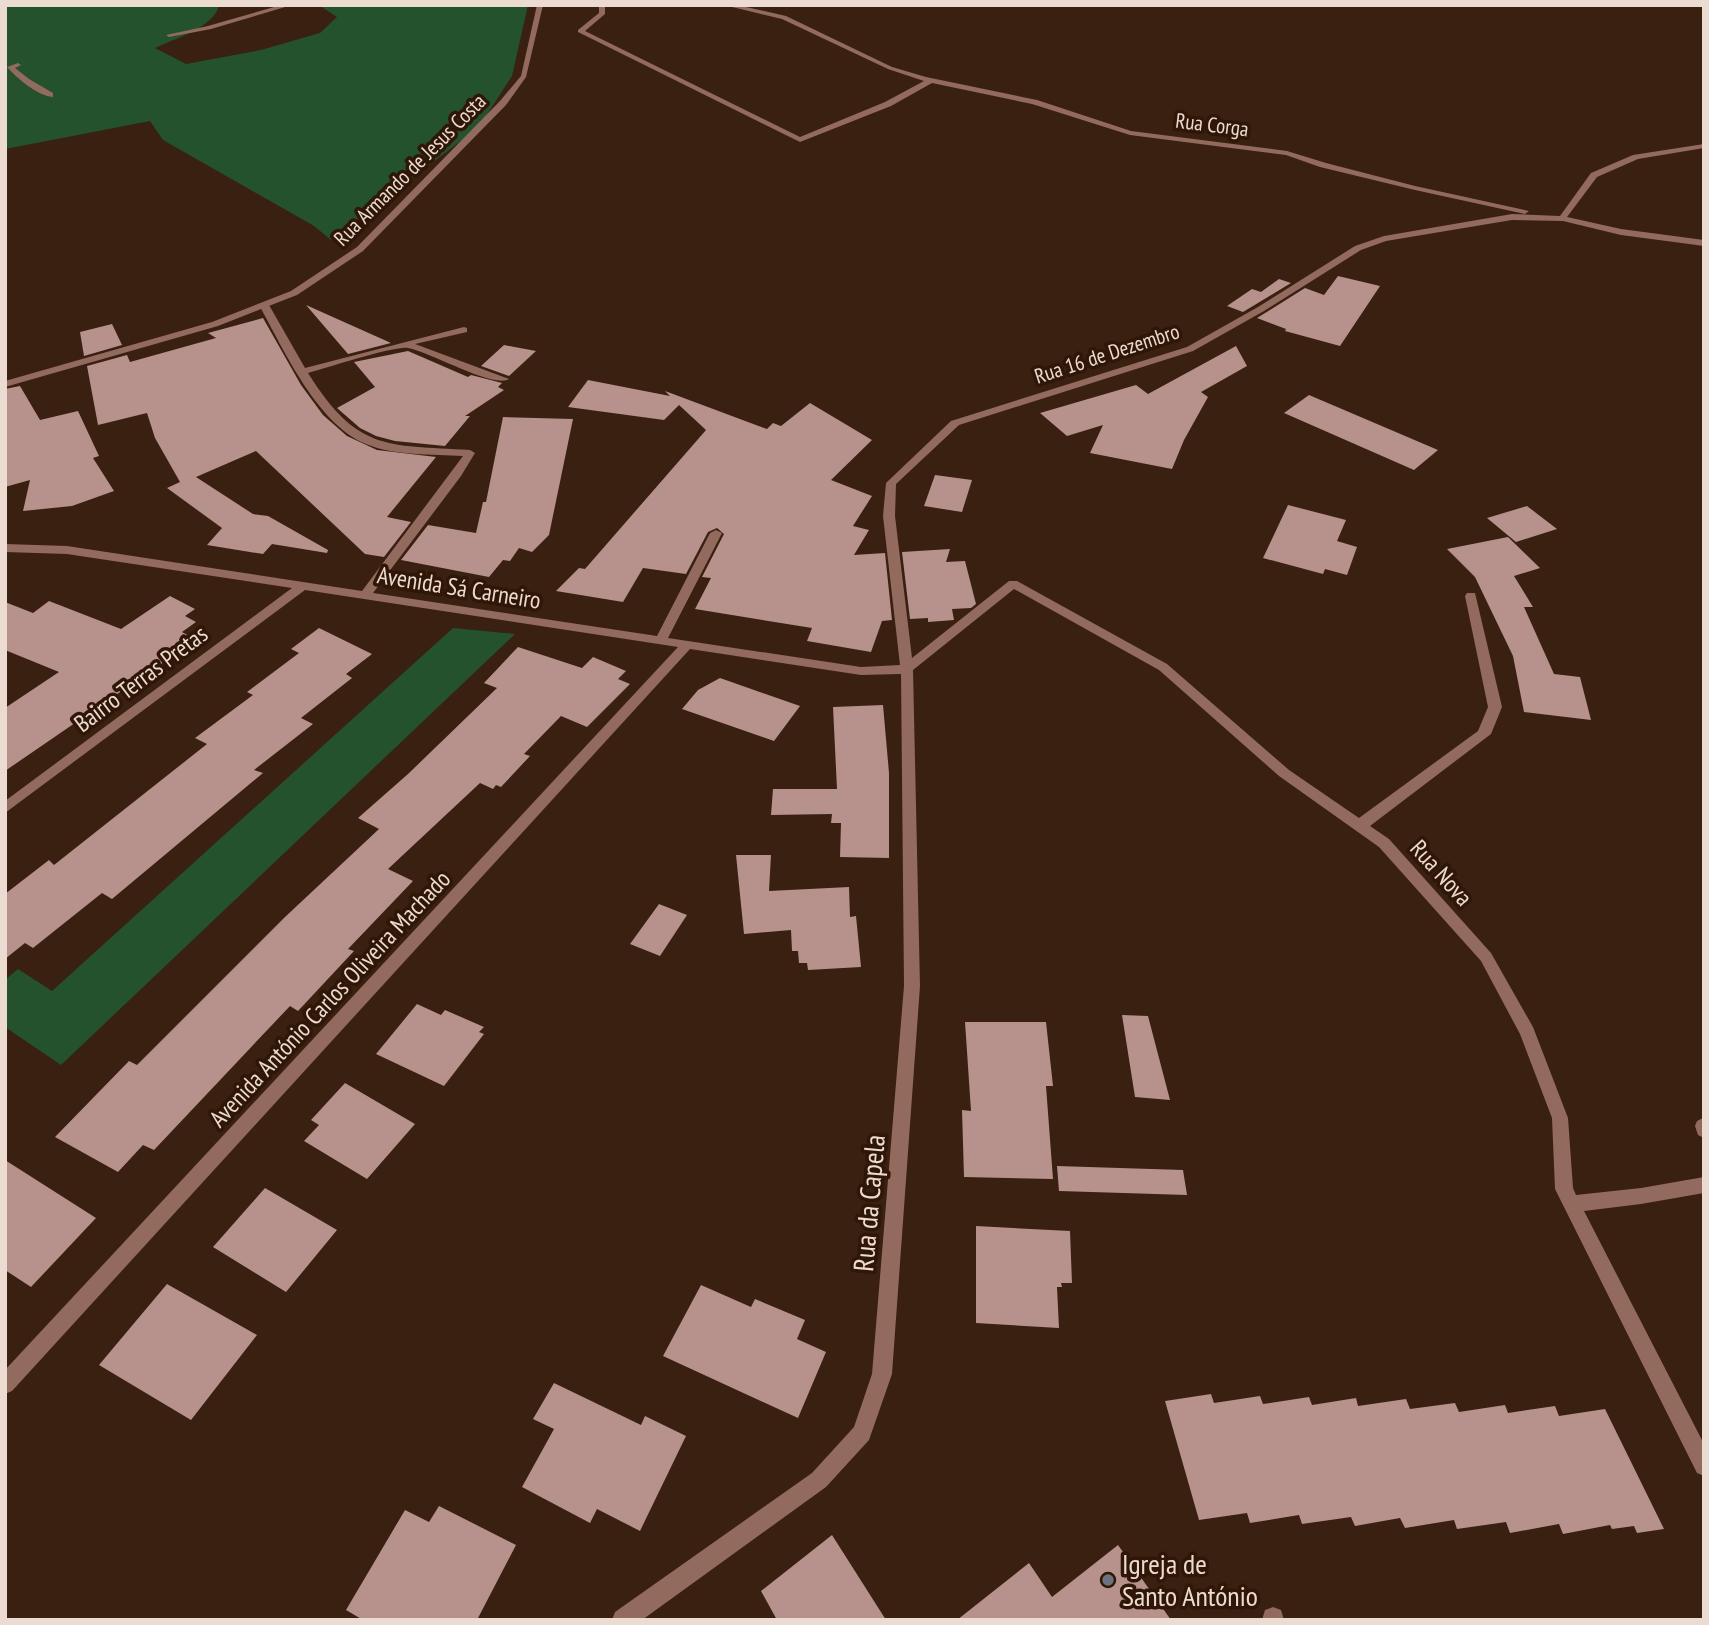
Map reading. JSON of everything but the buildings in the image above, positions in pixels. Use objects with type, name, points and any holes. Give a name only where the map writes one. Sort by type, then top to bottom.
[{"type":"street","points":[[169,35],[209,28],[289,5]]},
{"type":"street","name":"Rua Armando de Jesus Costa","points":[[5,384],[215,324],[294,293],[360,249],[503,103],[524,76],[540,5]]},
{"type":"street","points":[[602,5],[603,13],[580,31],[800,140],[888,104],[932,80]]},
{"type":"street","name":"Rua Corga","points":[[727,5],[784,17],[890,68],[1034,102],[1130,133],[1287,153],[1415,188],[1621,232],[1704,243]]},
{"type":"street","points":[[5,63],[16,61],[18,65],[9,67],[50,95]]},
{"type":"street","points":[[1562,219],[1594,175],[1636,157],[1704,146]]},
{"type":"street","name":"Rua 16 de Dezembro","points":[[907,669],[889,516],[891,483],[955,423],[1189,349],[1261,309],[1358,248],[1384,239],[1512,217],[1562,219]]},
{"type":"street","points":[[264,305],[302,372],[337,420],[370,443],[470,453],[365,596]]},
{"type":"street","points":[[302,372],[464,330]]},
{"type":"street","points":[[398,346],[409,345],[504,379]]},
{"type":"street","points":[[661,640],[716,533]]},
{"type":"street","name":"Avenida Sá Carneiro","points":[[5,548],[67,550],[861,671],[907,669]]},
{"type":"street","name":"Rua Nova","points":[[907,669],[1013,584],[1163,667],[1284,773],[1384,843],[1486,957],[1527,1032],[1560,1118],[1564,1189],[1704,1466]]},
{"type":"street","name":"Bairro Terras Pretas","points":[[5,808],[303,586]]},
{"type":"street","points":[[1359,825],[1484,734],[1495,707],[1471,596]]},
{"type":"street","name":"Avenida António Carlos Oliveira Machado","points":[[5,1384],[688,645]]},
{"type":"street","name":"Rua da Capela","points":[[622,1620],[819,1480],[862,1433],[882,1374],[912,986],[907,669]]},
{"type":"street","points":[[1572,1204],[1704,1185]]},
{"type":"green space","points":[[5,5],[219,5],[216,13],[202,26],[155,48],[186,64],[261,50],[320,33],[337,17],[319,5],[528,5],[512,76],[479,127],[331,240],[314,226],[163,140],[150,121],[5,149]]},
{"type":"green space","points":[[453,628],[515,634],[61,1065],[5,1027],[5,980],[18,969],[52,991]]},
{"type":"place","name":"Igreja de Santo António","points":[[1108,1580]]}]
